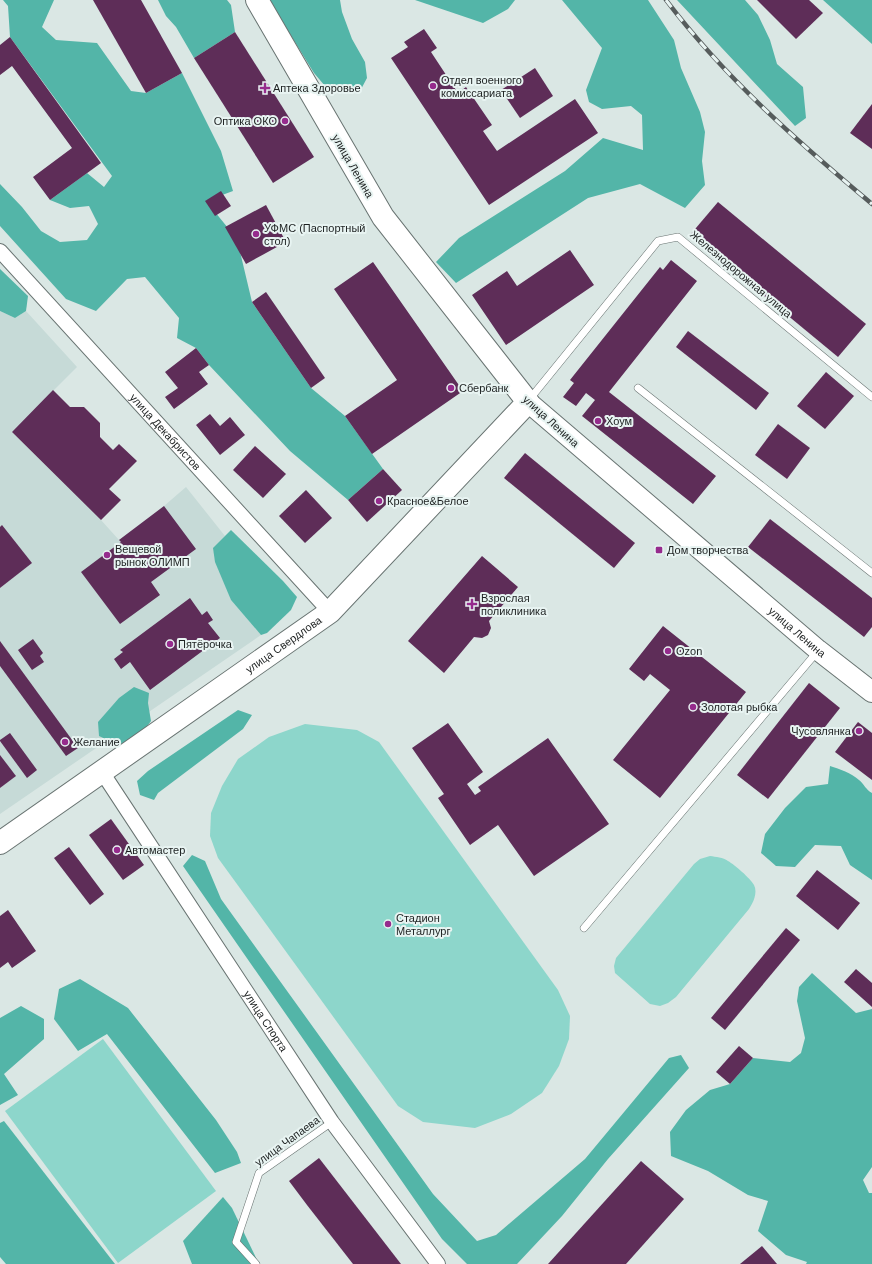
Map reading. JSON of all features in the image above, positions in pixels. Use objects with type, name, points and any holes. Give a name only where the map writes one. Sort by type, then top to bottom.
[{"type":"main road","name":"улица Ленина","points":[[257,0],[383,217],[528,402],[818,650],[872,692]]},
{"type":"main road","name":"улица Свердлова","points":[[0,843],[330,612],[528,402]]},
{"type":"street","name":"улица Декабристов","points":[[0,251],[330,612]]},
{"type":"street","name":"улица Спорта","points":[[102,772],[332,1122],[438,1264]]},
{"type":"lane","name":"Железнодорожная улица","points":[[528,402],[658,241],[678,238],[872,397]]},
{"type":"lane","points":[[638,388],[872,573]]},
{"type":"lane","points":[[584,928],[818,650]]},
{"type":"lane","name":"улица Чапаева","points":[[256,1264],[236,1242],[259,1173],[332,1122]]},
{"type":"shaded area","name":"Вещевой рынок ОЛИМП","points":[[0,311],[15,318],[26,311],[77,367],[12,432],[101,520],[119,540],[164,506],[186,487],[225,536],[214,548],[231,600],[261,635],[0,814]]},
{"type":"green space","points":[[3,0],[54,0],[42,27],[56,40],[97,43],[131,91],[146,93],[182,73],[221,151],[233,191],[206,201],[237,239],[252,302],[311,388],[345,416],[383,469],[348,500],[290,451],[209,365],[196,348],[177,338],[179,318],[145,277],[127,279],[96,311],[66,299],[0,226],[0,184],[22,207],[41,231],[60,242],[87,240],[98,224],[89,206],[70,208],[50,200],[87,173],[104,187],[112,176],[10,37],[8,6]]},
{"type":"green space","points":[[158,0],[227,0],[231,5],[235,32],[194,58],[176,27],[166,16]]},
{"type":"green space","points":[[269,0],[340,0],[342,12],[352,39],[365,62],[367,78],[359,93],[331,93],[314,73]]},
{"type":"green space","points":[[415,0],[515,0],[508,9],[483,23]]},
{"type":"green space","points":[[562,0],[648,0],[674,40],[681,68],[700,112],[705,132],[702,161],[705,185],[685,208],[640,184],[588,198],[456,283],[436,262],[459,238],[565,171],[603,138],[643,150],[642,115],[631,106],[602,109],[589,102],[586,90],[602,48]]},
{"type":"green space","points":[[677,0],[745,0],[758,15],[770,40],[777,64],[803,87],[806,118],[795,126]]},
{"type":"green space","points":[[823,0],[872,0],[872,44]]},
{"type":"green space","points":[[0,269],[28,296],[26,311],[15,318],[0,311]]},
{"type":"green space","points":[[231,530],[283,581],[297,597],[291,610],[267,633],[261,635],[231,600],[215,562],[213,548]]},
{"type":"green space","points":[[134,687],[149,693],[148,703],[151,721],[137,736],[118,745],[99,736],[98,722],[119,698]]},
{"type":"green space","points":[[238,710],[252,715],[243,729],[158,793],[154,800],[140,795],[137,781],[148,771]]},
{"type":"green space","name":"Стадион Металлург","points":[[305,724],[357,730],[379,742],[558,990],[570,1016],[569,1039],[559,1066],[542,1093],[511,1114],[475,1128],[423,1122],[398,1106],[218,858],[210,836],[211,813],[222,786],[238,759],[269,737]]},
{"type":"green space","points":[[830,766],[852,775],[872,793],[872,880],[850,865],[841,846],[815,845],[795,867],[776,866],[761,853],[765,834],[785,808],[806,787],[828,784]]},
{"type":"green space","points":[[192,855],[205,861],[221,899],[433,1194],[477,1241],[496,1235],[585,1159],[669,1058],[681,1055],[689,1068],[608,1159],[562,1216],[517,1264],[467,1264],[442,1239],[183,866]]},
{"type":"green space","points":[[710,856],[719,857],[726,860],[749,879],[755,888],[753,901],[749,909],[676,997],[668,1003],[660,1006],[650,1004],[615,973],[614,966],[616,958],[694,864],[700,859]]},
{"type":"green space","points":[[812,973],[856,1013],[872,1009],[872,1167],[863,1180],[869,1193],[872,1193],[872,1264],[806,1264],[807,1262],[786,1255],[758,1231],[768,1201],[748,1195],[708,1171],[671,1156],[670,1132],[686,1110],[710,1090],[730,1084],[753,1058],[790,1062],[801,1053],[805,1038],[797,1001],[799,987]]},
{"type":"green space","points":[[80,979],[128,1008],[216,1120],[237,1152],[241,1163],[215,1173],[107,1034],[78,1051],[54,1019],[59,989]]},
{"type":"green space","points":[[21,1006],[44,1019],[44,1039],[4,1074],[18,1095],[0,1105],[0,1018]]},
{"type":"green space","points":[[103,1039],[216,1191],[118,1263],[5,1111]]},
{"type":"green space","points":[[4,1121],[115,1264],[6,1264],[0,1257],[0,1123]]},
{"type":"green space","points":[[223,1197],[232,1208],[259,1264],[192,1264],[183,1241]]},
{"type":"building","points":[[93,0],[141,0],[182,73],[146,93]]},
{"type":"building","points":[[757,0],[809,0],[823,13],[796,39]]},
{"type":"building","points":[[424,29],[437,48],[431,52],[458,93],[466,87],[492,125],[483,131],[497,151],[575,99],[598,133],[489,205],[391,58],[408,47],[404,42]]},
{"type":"building","points":[[235,32],[314,157],[273,183],[194,58]]},
{"type":"building","points":[[10,37],[101,163],[50,200],[33,177],[72,148],[12,66],[0,75],[0,45]]},
{"type":"building","points":[[535,68],[553,96],[520,118],[501,90]]},
{"type":"building","points":[[872,104],[872,149],[850,133]]},
{"type":"building","points":[[221,191],[231,206],[215,216],[205,201]]},
{"type":"building","points":[[718,202],[866,324],[838,357],[690,235]]},
{"type":"building","name":"УФМС (Паспортный стол)","points":[[266,205],[286,242],[246,264],[225,227]]},
{"type":"building","points":[[570,250],[594,285],[506,345],[472,295],[507,271],[517,286]]},
{"type":"building","points":[[671,260],[697,281],[609,392],[716,476],[693,504],[582,416],[595,400],[586,393],[576,406],[563,397],[574,383],[570,380],[660,267],[663,270]]},
{"type":"building","points":[[373,262],[463,391],[372,454],[345,416],[397,380],[334,289]]},
{"type":"building","points":[[266,292],[325,378],[311,388],[252,302]]},
{"type":"building","points":[[688,331],[769,393],[756,410],[676,347]]},
{"type":"building","points":[[196,348],[209,365],[199,372],[208,384],[174,409],[165,397],[178,388],[165,372]]},
{"type":"building","points":[[826,372],[854,396],[825,429],[797,406]]},
{"type":"building","points":[[53,390],[70,407],[84,407],[100,423],[100,437],[113,450],[119,444],[137,461],[109,489],[121,500],[101,520],[12,432]]},
{"type":"building","points":[[210,414],[220,426],[230,417],[245,435],[220,455],[196,425]]},
{"type":"building","points":[[778,424],[810,448],[787,479],[755,455]]},
{"type":"building","points":[[255,446],[286,474],[263,498],[233,470]]},
{"type":"building","points":[[525,453],[635,543],[614,568],[504,478]]},
{"type":"building","points":[[383,469],[402,490],[367,522],[348,500]]},
{"type":"building","points":[[306,490],[332,518],[305,543],[279,516]]},
{"type":"building","points":[[164,506],[196,549],[151,582],[160,595],[120,624],[81,572],[121,542],[119,540]]},
{"type":"building","points":[[770,519],[872,598],[872,627],[864,637],[748,547]]},
{"type":"building","points":[[2,525],[32,563],[0,588],[0,527]]},
{"type":"building","name":"Взрослая поликлиника","points":[[482,556],[518,587],[489,621],[491,628],[488,635],[482,638],[474,637],[444,673],[408,641]]},
{"type":"building","name":"Пятёрочка","points":[[190,598],[202,615],[207,611],[213,620],[208,623],[220,638],[150,690],[130,662],[121,669],[114,659],[123,652],[120,650]]},
{"type":"building","points":[[663,626],[746,692],[660,798],[613,760],[670,690],[650,674],[644,681],[629,669]]},
{"type":"building","points":[[33,639],[43,653],[40,656],[44,662],[32,670],[18,650]]},
{"type":"building","points":[[0,641],[78,748],[66,756],[0,666]]},
{"type":"building","points":[[809,683],[840,708],[768,799],[737,775]]},
{"type":"building","points":[[858,722],[872,733],[872,780],[835,752]]},
{"type":"building","points":[[448,723],[483,772],[467,784],[475,795],[481,791],[478,787],[548,738],[609,824],[534,876],[498,825],[470,845],[438,798],[444,794],[412,748]]},
{"type":"building","points":[[10,733],[37,770],[27,778],[0,741]]},
{"type":"building","points":[[0,755],[16,776],[0,788]]},
{"type":"building","name":"Автомастер","points":[[111,819],[144,865],[123,880],[89,835]]},
{"type":"building","points":[[69,847],[104,894],[90,905],[54,858]]},
{"type":"building","points":[[817,870],[860,903],[838,930],[796,896]]},
{"type":"building","points":[[8,910],[36,951],[12,968],[8,962],[0,968],[0,916]]},
{"type":"building","points":[[786,928],[800,940],[725,1030],[711,1018]]},
{"type":"building","points":[[856,969],[872,983],[872,1007],[844,982]]},
{"type":"building","points":[[739,1046],[753,1058],[730,1084],[716,1072]]},
{"type":"building","points":[[319,1158],[401,1264],[353,1264],[307,1205],[289,1181]]},
{"type":"building","points":[[641,1161],[684,1199],[626,1264],[548,1264]]},
{"type":"building","points":[[762,1246],[777,1264],[740,1264]]},
{"type":"railway","points":[[666,0],[712,56],[763,108],[872,204]]},
{"type":"place","name":"Отдел военного комиссариата","points":[[433,86]]},
{"type":"place","name":"Аптека Здоровье","points":[[265,88]]},
{"type":"place","name":"Оптика ОКО","points":[[285,121]]},
{"type":"place","name":"УФМС (Паспортный стол)","points":[[256,234]]},
{"type":"place","name":"Сбербанк","points":[[451,388]]},
{"type":"place","name":"Хоум","points":[[598,421]]},
{"type":"place","name":"Красное&Белое","points":[[379,501]]},
{"type":"place","name":"Дом творчества","points":[[659,550]]},
{"type":"place","name":"Вещевой рынок ОЛИМП","points":[[107,555]]},
{"type":"place","name":"Взрослая поликлиника","points":[[472,604]]},
{"type":"place","name":"Пятёрочка","points":[[170,644]]},
{"type":"place","name":"Ozon","points":[[668,651]]},
{"type":"place","name":"Золотая рыбка","points":[[693,707]]},
{"type":"place","name":"Чусовлянка","points":[[859,731]]},
{"type":"place","name":"Желание","points":[[65,742]]},
{"type":"place","name":"Автомастер","points":[[117,850]]},
{"type":"place","name":"Стадион Металлург","points":[[388,924]]}]
